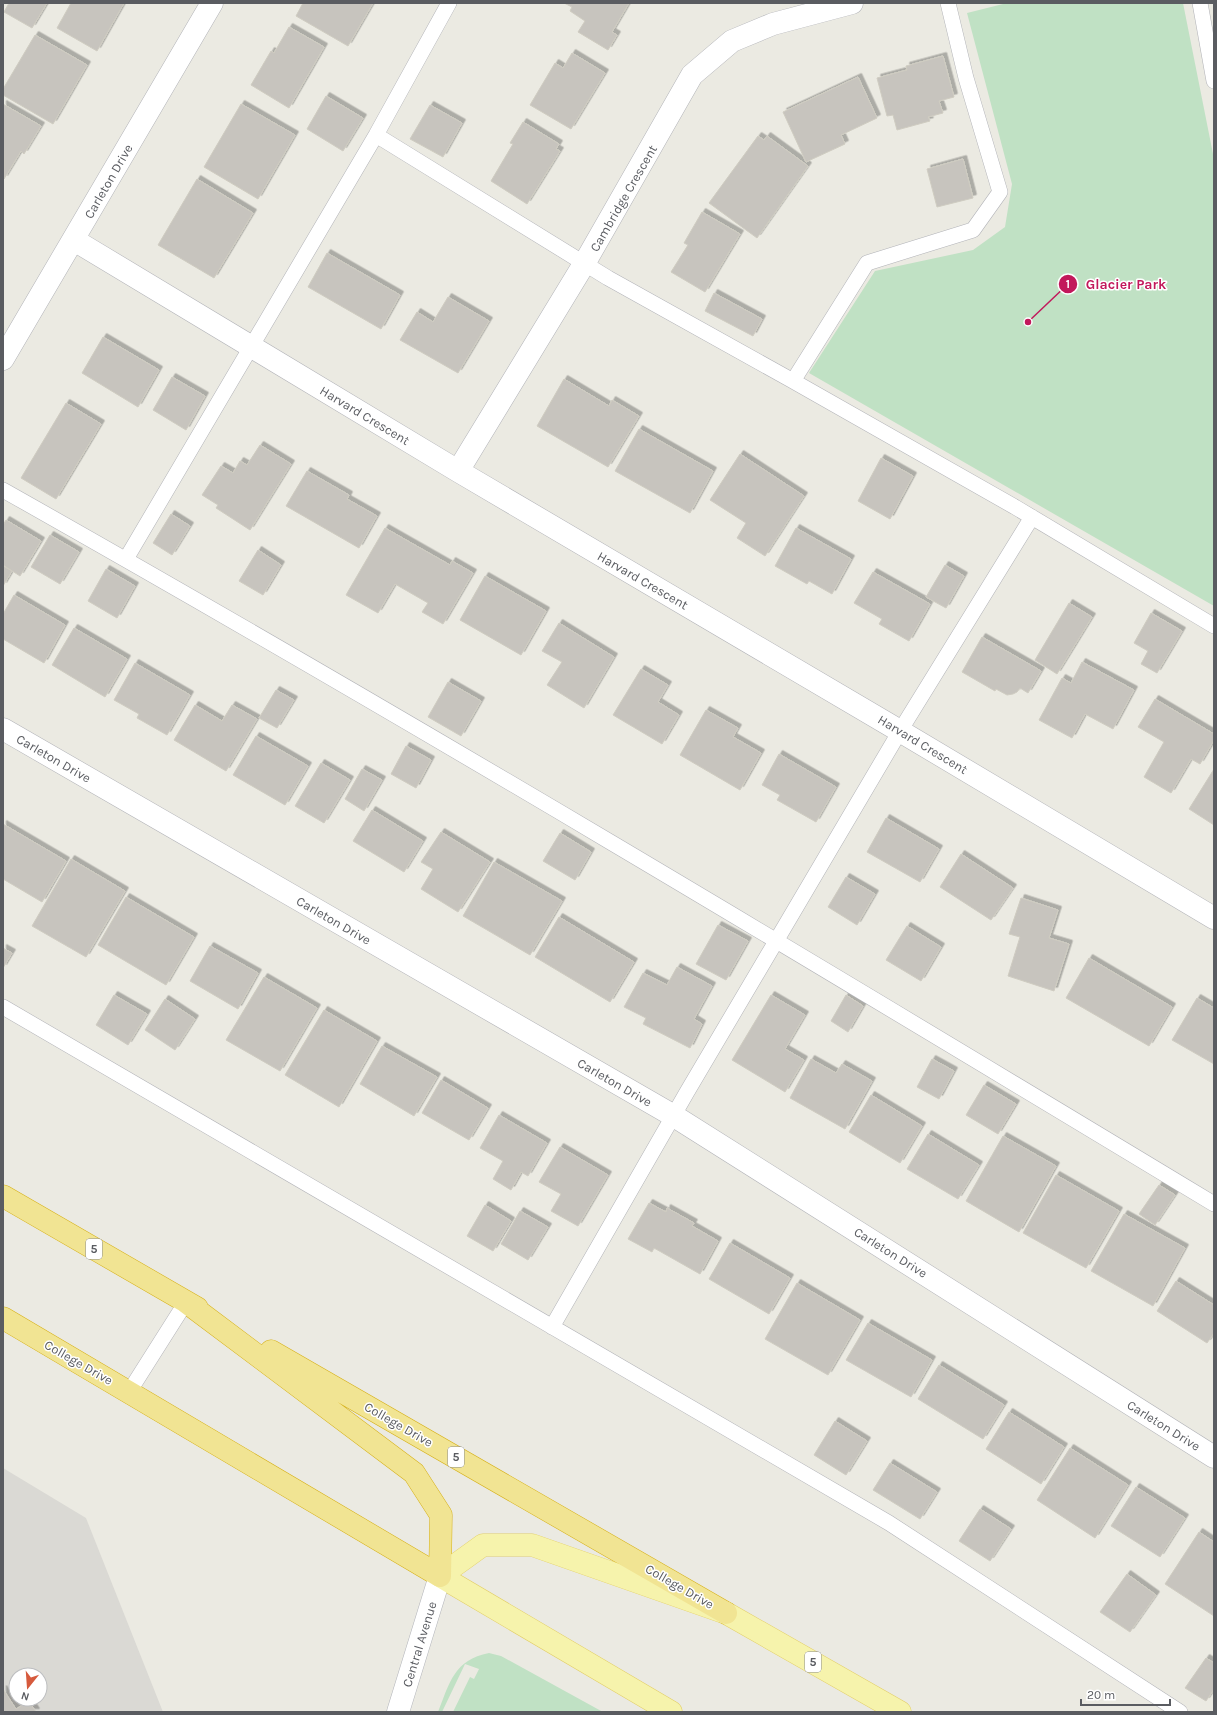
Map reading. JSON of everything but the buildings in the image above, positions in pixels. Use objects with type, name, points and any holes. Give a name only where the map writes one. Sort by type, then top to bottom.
[{"type":"highway","name":"College Drive","points":[[3,1196],[726,1613]]},
{"type":"highway","points":[[186,1302],[414,1473],[441,1514],[440,1576]]},
{"type":"highway","name":"College Drive","points":[[3,1318],[440,1576]]},
{"type":"main road","points":[[440,1576],[483,1545],[532,1545],[726,1613]]},
{"type":"main road","name":"College Drive","points":[[440,1576],[671,1712]]},
{"type":"main road","name":"College Drive","points":[[726,1613],[900,1712]]},
{"type":"street","name":"Carleton Drive","points":[[3,359],[212,3]]},
{"type":"street","name":"Cambridge Crescent","points":[[458,471],[584,264],[692,75],[732,41],[773,24],[852,3]]},
{"type":"street","name":"Harvard Crescent","points":[[74,240],[458,471],[1214,918]]},
{"type":"street","name":"Carleton Drive","points":[[3,729],[674,1116],[1214,1457]]},
{"type":"street","name":"Central Avenue","points":[[398,1712],[440,1576]]},
{"type":"lane","points":[[126,559],[376,135],[449,3]]},
{"type":"lane","points":[[793,381],[867,262],[973,230],[1000,192],[966,78],[948,3]]},
{"type":"lane","points":[[1200,3],[1214,81]]},
{"type":"lane","points":[[376,135],[584,264],[1032,516],[1214,626]]},
{"type":"lane","points":[[3,490],[126,559],[777,940],[1214,1204]]},
{"type":"lane","points":[[552,1326],[900,731],[1032,516]]},
{"type":"lane","points":[[3,1007],[889,1523],[1180,1712]]},
{"type":"lane","points":[[130,1392],[186,1302]]},
{"type":"shaded area","points":[[3,1468],[86,1518],[163,1712],[3,1712]]},
{"type":"green space","points":[[1007,3],[1183,3],[1214,159],[1214,606],[809,373],[875,271],[973,250],[1005,227],[1012,184],[967,13]]},
{"type":"green space","points":[[489,1653],[501,1656],[603,1712],[453,1712],[470,1677],[474,1679],[479,1669],[465,1664],[442,1712],[438,1712],[450,1682],[461,1667],[468,1661],[477,1656]]},
{"type":"place","name":"Glacier Park","points":[[1028,322]]}]
